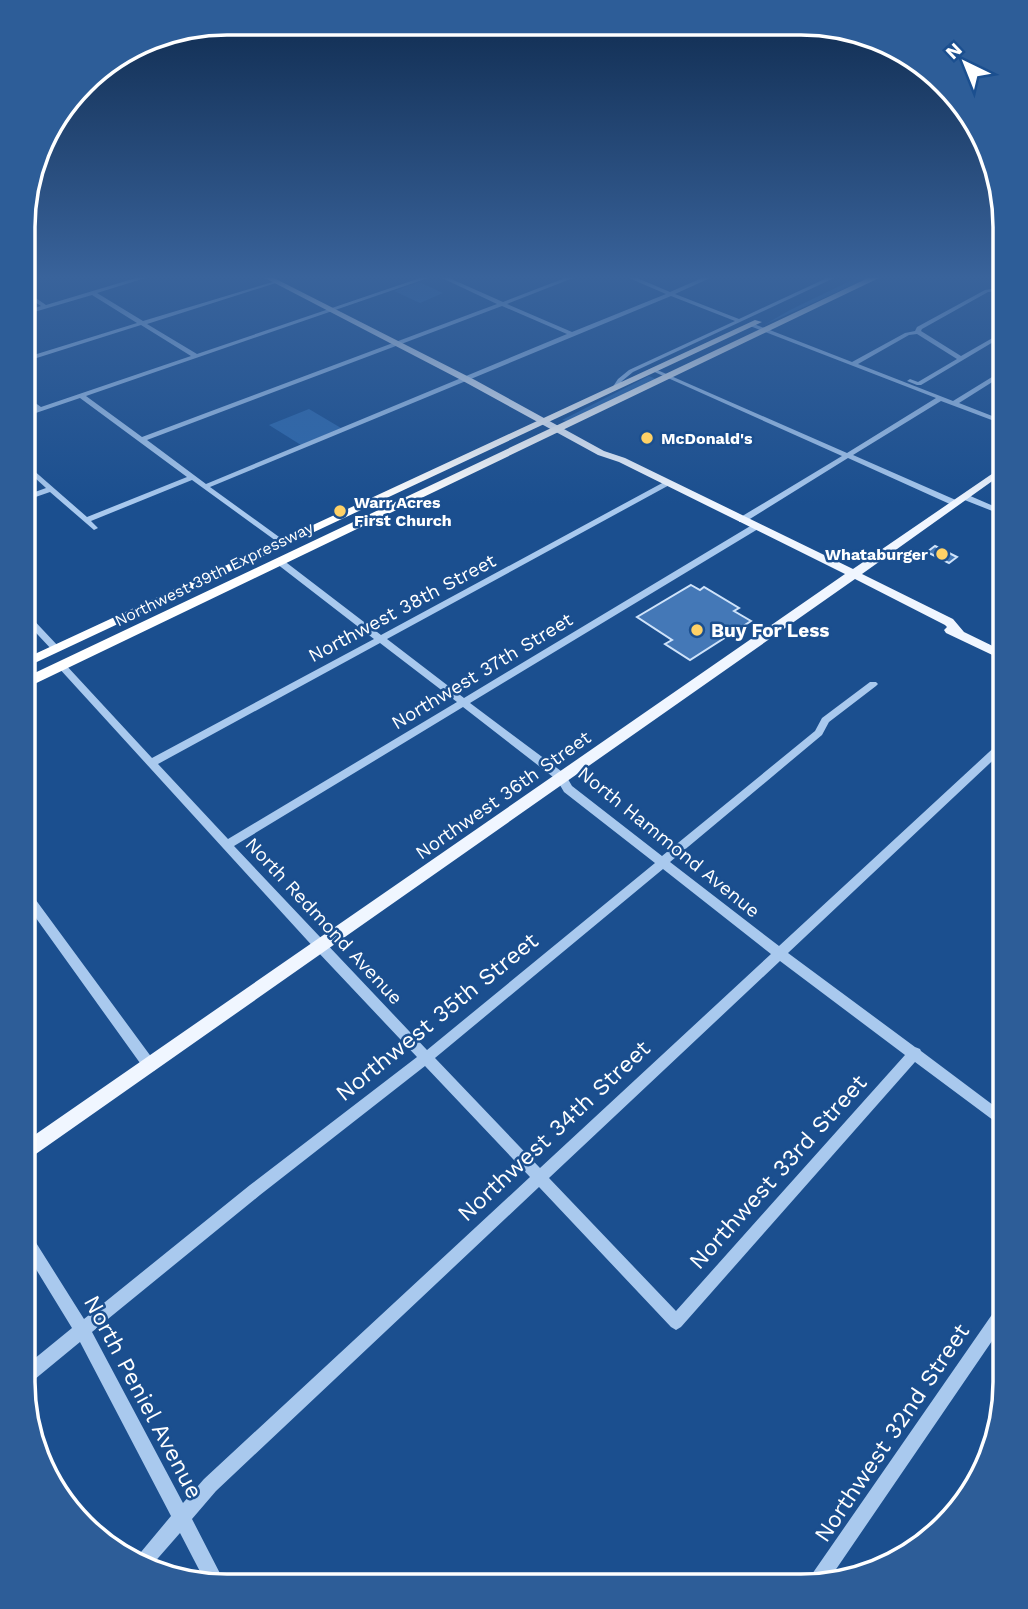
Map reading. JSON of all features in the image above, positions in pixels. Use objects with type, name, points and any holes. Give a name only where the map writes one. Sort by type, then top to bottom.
[{"type":"highway","name":"Northwest 39th Expressway","points":[[35,679],[280,562],[554,424],[615,388],[690,353]]},
{"type":"highway","name":"Northwest 39th Expressway","points":[[35,659],[266,551],[718,353]]},
{"type":"highway","points":[[283,544],[296,554]]},
{"type":"highway","points":[[266,551],[280,562]]},
{"type":"highway","points":[[172,596],[184,607]]},
{"type":"highway","points":[[56,649],[62,666]]},
{"type":"main road","points":[[413,353],[554,424],[601,453],[669,483],[755,527],[761,534],[852,577],[943,628],[958,632],[993,651]]},
{"type":"main road","name":"Northwest 36th Street","points":[[35,1146],[993,477]]},
{"type":"street","points":[[191,353],[197,357]]},
{"type":"street","points":[[35,412],[208,353]]},
{"type":"street","points":[[141,440],[375,353]]},
{"type":"street","points":[[204,487],[529,353]]},
{"type":"street","name":"Northwest 39th Expressway","points":[[615,388],[631,371],[670,353]]},
{"type":"street","points":[[825,353],[855,362],[993,418]]},
{"type":"street","points":[[836,357],[844,353]]},
{"type":"street","points":[[855,362],[872,353]]},
{"type":"street","points":[[952,353],[961,359]]},
{"type":"street","points":[[916,386],[971,353]]},
{"type":"street","points":[[653,370],[848,457],[993,510]]},
{"type":"street","points":[[954,403],[993,379]]},
{"type":"street","points":[[82,396],[283,544]]},
{"type":"street","points":[[742,520],[941,398]]},
{"type":"street","points":[[35,406],[40,410]]},
{"type":"street","points":[[35,475],[94,528]]},
{"type":"street","points":[[86,520],[191,478]]},
{"type":"street","name":"Northwest 38th Street","points":[[151,763],[669,483]]},
{"type":"street","points":[[35,495],[50,489]]},
{"type":"street","name":"Northwest 37th Street","points":[[227,845],[755,527]]},
{"type":"street","name":"North Hammond Avenue","points":[[280,562],[561,777],[568,789],[780,954],[993,1113]]},
{"type":"street","points":[[35,627],[56,649]]},
{"type":"street","name":"North Redmond Avenue","points":[[62,666],[321,947],[676,1322]]},
{"type":"street","name":"Northwest 35th Street","points":[[35,1368],[255,1190],[426,1058],[819,733],[825,720],[873,684]]},
{"type":"street","name":"Northwest 34th Street","points":[[148,1557],[210,1485],[993,754]]},
{"type":"street","points":[[35,908],[150,1066]]},
{"type":"street","name":"Northwest 33rd Street","points":[[676,1322],[915,1053]]},
{"type":"street","name":"North Peniel Avenue","points":[[35,1254],[82,1331],[211,1573]]},
{"type":"street","name":"Northwest 32nd Street","points":[[823,1573],[993,1325]]},
{"type":"shaded area","points":[[649,376],[656,379],[567,421],[562,420]]},
{"type":"shaded area","points":[[309,409],[341,428],[301,445],[269,425]]},
{"type":"building","name":"Whataburger","points":[[935,546],[957,557],[949,563],[927,552]]},
{"type":"building","name":"Buy For Less","points":[[691,585],[700,590],[704,587],[739,608],[734,611],[751,621],[690,660],[665,644],[672,640],[637,617]]},
{"type":"place","name":"McDonald's","points":[[647,438]]},
{"type":"place","name":"Warr Acres First Church","points":[[340,511]]},
{"type":"place","name":"Whataburger","points":[[942,554]]},
{"type":"place","name":"Buy For Less","points":[[697,630]]}]
